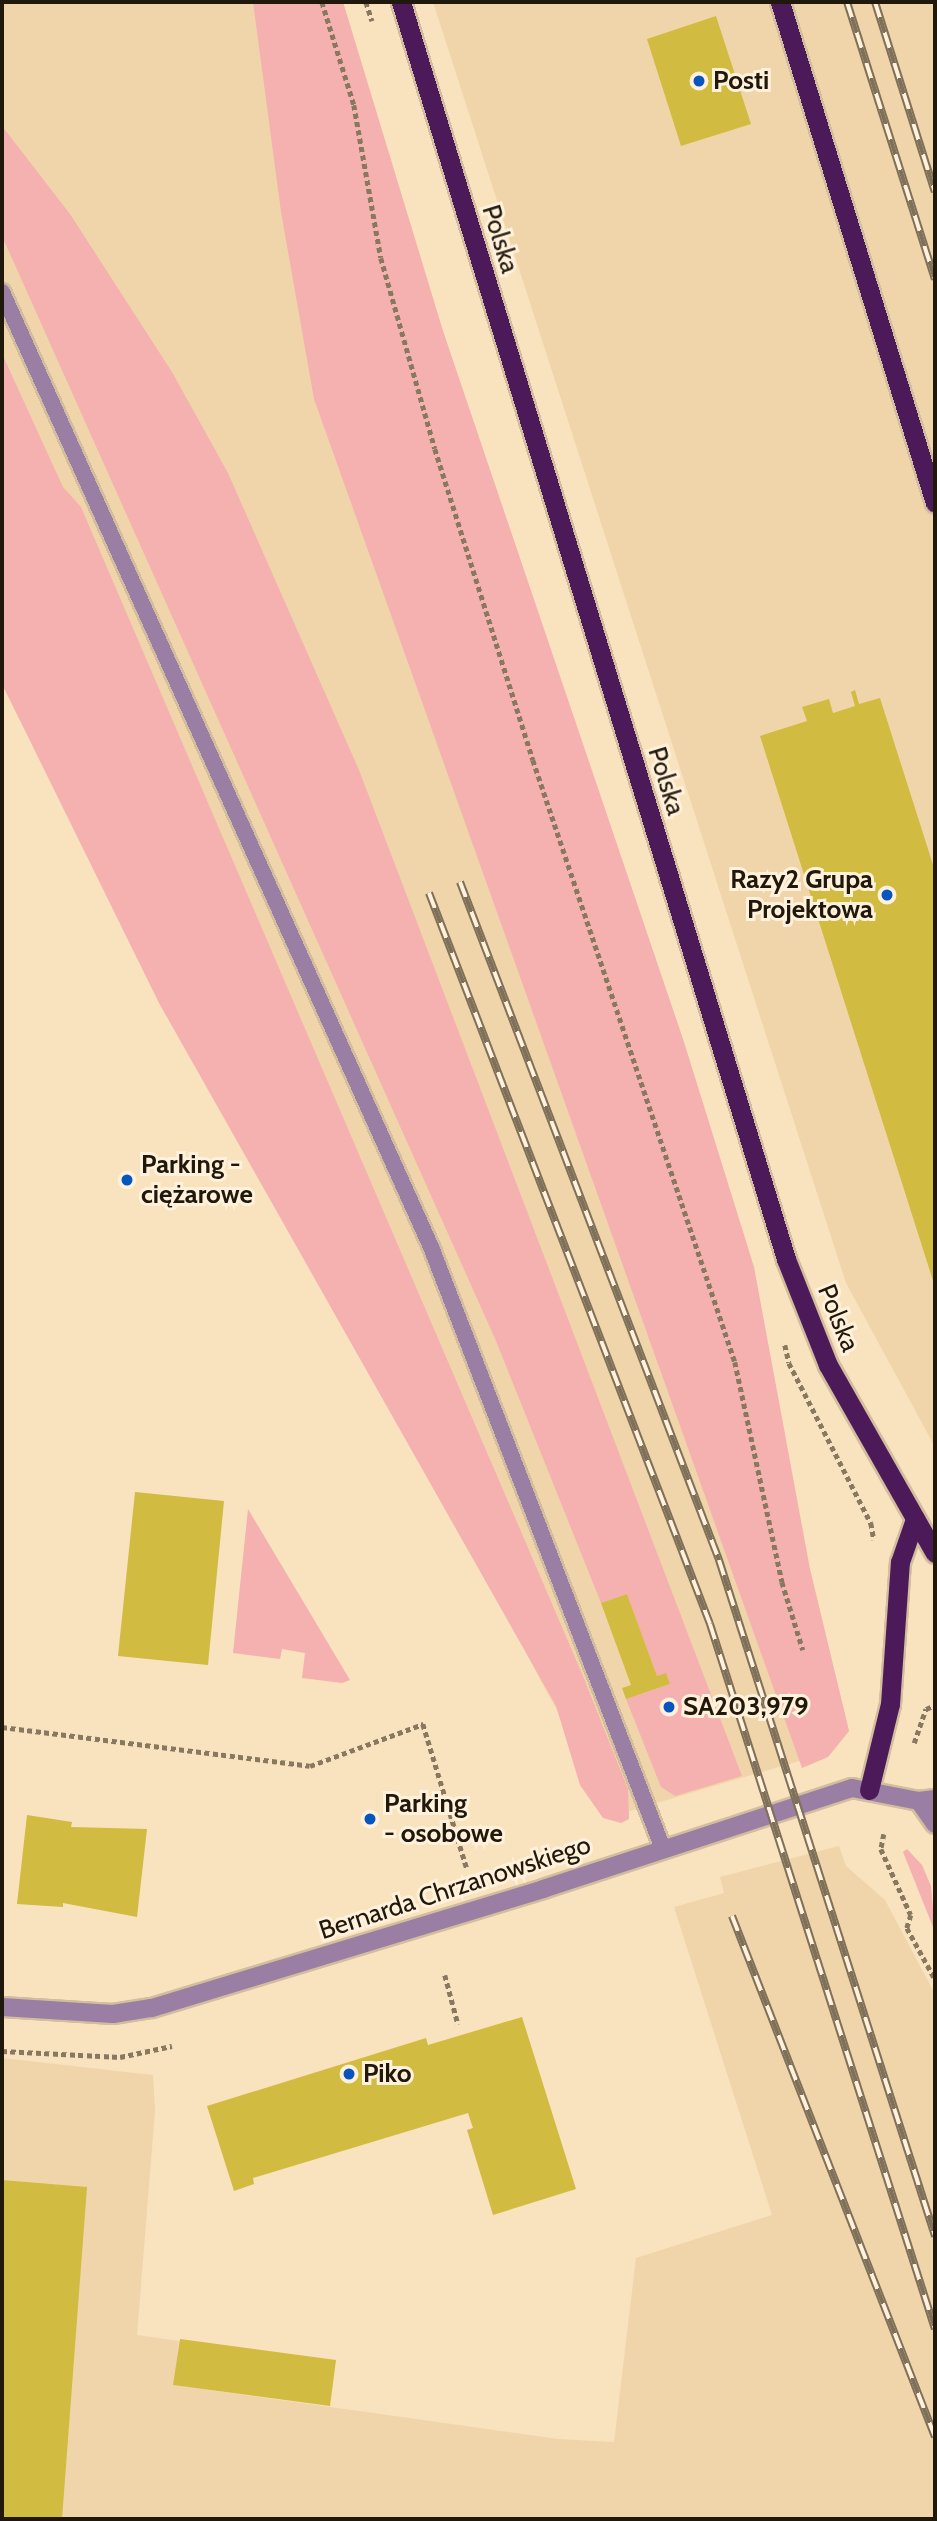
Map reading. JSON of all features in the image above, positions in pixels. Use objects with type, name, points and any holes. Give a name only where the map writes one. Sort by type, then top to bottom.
[{"type":"highway","name":"Polska","points":[[401,2],[786,1259],[828,1365],[935,1553]]},
{"type":"highway","points":[[780,2],[935,503]]},
{"type":"highway","points":[[869,1790],[890,1704],[900,1562],[915,1519]]},
{"type":"street","name":"Bernarda Chrzanowskiego","points":[[2,2007],[113,2014],[152,2008],[852,1788],[927,1800],[935,1824]]},
{"type":"lane","points":[[2,292],[430,1247],[663,1849]]},
{"type":"path","points":[[322,2],[354,105],[381,258],[435,449],[533,760],[735,1362],[782,1582],[803,1650]]},
{"type":"path","points":[[911,1753],[926,1709],[935,1705]]},
{"type":"path","points":[[2,1727],[310,1766],[338,1759],[423,1724],[467,1869]]},
{"type":"path","points":[[884,1834],[881,1849],[911,1915],[907,1928],[935,1979]]},
{"type":"path","points":[[445,1975],[458,2024]]},
{"type":"path","points":[[2,2051],[120,2057],[172,2046]]},
{"type":"shaded area","points":[[2,2],[343,2],[769,1403],[849,1731],[833,1751],[616,1815],[544,1687],[2,643]]},
{"type":"shaded area","points":[[253,2],[343,2],[442,328],[684,1042],[754,1267],[810,1569],[849,1731],[828,1757],[802,1768],[314,399],[281,212]]},
{"type":"shaded area","points":[[433,2],[935,2],[935,1447],[846,1283]]},
{"type":"shaded area","points":[[2,126],[70,214],[172,372],[228,473],[359,770],[742,1776],[675,1796],[661,1787],[626,1699],[670,1684],[666,1674],[657,1676],[627,1594],[601,1603],[496,1341],[2,236]]},
{"type":"shaded area","points":[[2,339],[4,358],[63,487],[81,507],[583,1676],[628,1789],[629,1819],[621,1823],[603,1818],[580,1785],[556,1706],[159,1003],[2,684]]},
{"type":"shaded area","points":[[248,1509],[350,1680],[342,1683],[302,1678],[305,1653],[282,1649],[280,1659],[233,1653]]},
{"type":"shaded area","points":[[839,1846],[846,1866],[885,1900],[935,1994],[935,2519],[2,2519],[2,2058],[153,2075],[155,2111],[137,2335],[179,2341],[174,2385],[558,2439],[614,2442],[636,2258],[772,2215],[674,1907],[724,1893],[720,1877]]},
{"type":"shaded area","points":[[907,1849],[922,1865],[931,1886],[935,1932],[903,1852]]},
{"type":"building","name":"Posti","points":[[716,16],[751,124],[681,146],[647,39]]},
{"type":"building","points":[[855,690],[859,704],[880,698],[935,871],[935,1287],[760,736],[807,721],[802,707],[829,699],[833,713],[855,706],[851,692]]},
{"type":"building","points":[[135,1492],[224,1501],[208,1665],[118,1656]]},
{"type":"building","points":[[627,1594],[657,1676],[666,1673],[670,1684],[626,1699],[622,1688],[631,1685],[601,1603]]},
{"type":"building","name":"SA203,979","points":[[670,1698],[676,1712],[667,1715],[662,1701]]},
{"type":"building","points":[[27,1815],[72,1822],[71,1827],[147,1829],[137,1917],[63,1903],[63,1907],[17,1904]]},
{"type":"building","points":[[522,2017],[576,2189],[493,2215],[467,2130],[473,2128],[468,2113],[253,2178],[254,2184],[234,2191],[207,2106],[426,2038],[428,2045]]},
{"type":"building","points":[[2,2180],[87,2187],[62,2519],[2,2519]]},
{"type":"building","points":[[180,2339],[336,2360],[330,2406],[173,2385]]},
{"type":"railway","points":[[847,2],[935,279]]},
{"type":"railway","points":[[875,2],[935,192]]},
{"type":"railway","points":[[460,882],[719,1560],[935,2236]]},
{"type":"railway","points":[[429,893],[710,1624],[935,2329]]},
{"type":"railway","points":[[732,1916],[935,2437]]},
{"type":"place","name":"Posti","points":[[699,81]]},
{"type":"place","name":"Razy2 Grupa Projektowa","points":[[887,895]]},
{"type":"place","name":"Parking - ciężarowe","points":[[127,1180]]},
{"type":"place","name":"SA203,979","points":[[669,1707]]},
{"type":"place","name":"Parking - osobowe","points":[[370,1819]]},
{"type":"place","name":"Piko","points":[[349,2074]]}]
